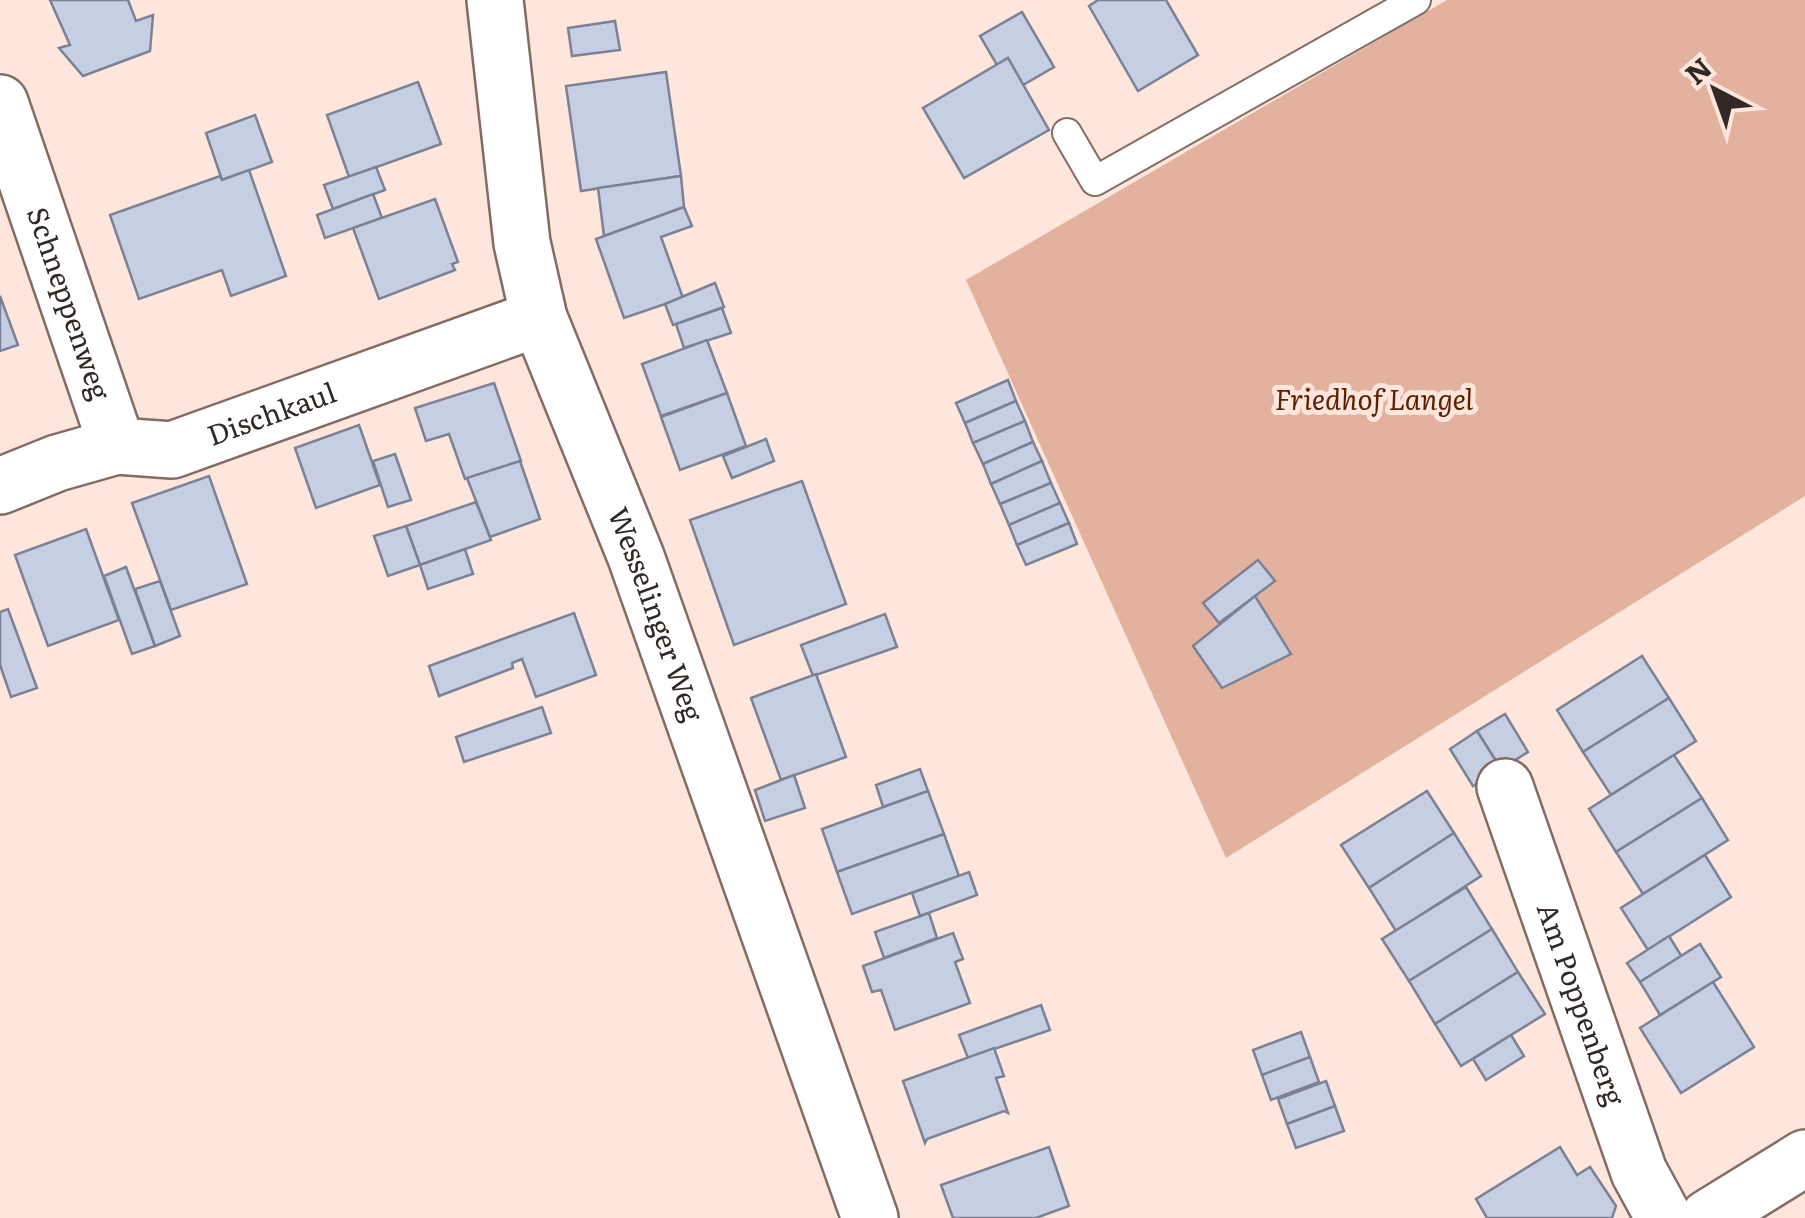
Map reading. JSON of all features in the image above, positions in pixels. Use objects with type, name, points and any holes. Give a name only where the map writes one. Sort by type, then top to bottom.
[{"type":"street","name":"Wesselinger Weg","points":[[496,0],[522,242],[539,318],[636,556],[870,1218]]},
{"type":"street","name":"Schneppenweg","points":[[0,104],[116,446]]},
{"type":"street","name":"Dischkaul","points":[[0,486],[57,463],[116,446],[172,450],[539,318]]},
{"type":"street","name":"Am Poppenberg","points":[[1505,787],[1639,1172],[1664,1218]]},
{"type":"street","points":[[1708,1218],[1805,1158]]},
{"type":"lane","points":[[1067,133],[1095,182],[1416,0]]},
{"type":"green space","name":"Friedhof Langel","points":[[1447,0],[1805,0],[1805,496],[1226,858],[966,280]]},
{"type":"building","points":[[50,0],[128,0],[136,21],[153,15],[150,51],[83,76],[59,48],[70,45]]},
{"type":"building","points":[[1098,0],[1166,0],[1198,55],[1138,91],[1089,6]]},
{"type":"building","points":[[1022,12],[1054,67],[1023,85],[1008,58],[997,65],[980,36]]},
{"type":"building","points":[[615,21],[620,50],[572,56],[568,28]]},
{"type":"building","points":[[1008,58],[1049,130],[964,178],[923,108]]},
{"type":"building","points":[[666,72],[681,176],[581,191],[566,86]]},
{"type":"building","points":[[418,82],[441,144],[349,177],[327,115]]},
{"type":"building","points":[[255,115],[272,162],[222,180],[206,133]]},
{"type":"building","points":[[376,167],[385,190],[333,209],[324,185]]},
{"type":"building","points":[[249,170],[286,276],[231,296],[222,270],[139,299],[110,215],[220,176],[222,180]]},
{"type":"building","points":[[681,176],[684,207],[604,236],[598,188]]},
{"type":"building","points":[[373,194],[382,218],[325,238],[317,215]]},
{"type":"building","points":[[435,199],[458,262],[452,264],[455,270],[379,299],[353,228]]},
{"type":"building","points":[[684,207],[692,226],[661,237],[683,298],[624,318],[596,239]]},
{"type":"building","points":[[715,283],[724,307],[673,325],[665,304]]},
{"type":"building","points":[[0,296],[18,345],[0,351]]},
{"type":"building","points":[[722,308],[731,333],[684,348],[676,324]]},
{"type":"building","points":[[707,340],[727,393],[661,416],[642,364]]},
{"type":"building","points":[[1008,380],[1016,401],[965,423],[956,403]]},
{"type":"building","points":[[494,383],[521,461],[465,479],[449,434],[426,441],[415,408]]},
{"type":"building","points":[[727,393],[746,446],[680,470],[661,417]]},
{"type":"building","points":[[1016,401],[1025,421],[973,443],[965,423]]},
{"type":"building","points":[[1025,421],[1033,442],[983,464],[973,443]]},
{"type":"building","points":[[359,425],[380,485],[316,508],[295,448]]},
{"type":"building","points":[[766,439],[774,461],[732,478],[723,456]]},
{"type":"building","points":[[1033,442],[1042,461],[991,484],[983,464]]},
{"type":"building","points":[[395,454],[411,500],[388,507],[373,461]]},
{"type":"building","points":[[520,461],[540,519],[490,537],[467,478]]},
{"type":"building","points":[[1042,461],[1051,483],[1000,504],[991,484]]},
{"type":"building","points":[[209,476],[247,584],[171,610],[132,503]]},
{"type":"building","points":[[802,481],[846,604],[734,645],[690,520]]},
{"type":"building","points":[[1051,483],[1060,503],[1009,525],[1000,504]]},
{"type":"building","points":[[476,502],[491,540],[420,565],[406,526]]},
{"type":"building","points":[[1060,503],[1069,523],[1017,545],[1009,525]]},
{"type":"building","points":[[1069,523],[1077,544],[1026,565],[1017,545]]},
{"type":"building","points":[[406,526],[420,565],[388,576],[374,536]]},
{"type":"building","points":[[86,529],[119,620],[48,646],[15,555]]},
{"type":"building","points":[[465,549],[473,574],[428,589],[420,565]]},
{"type":"building","points":[[1258,560],[1275,581],[1219,623],[1203,603]]},
{"type":"building","points":[[126,567],[155,646],[132,654],[104,576]]},
{"type":"building","points":[[160,581],[180,636],[155,646],[135,589]]},
{"type":"building","points":[[1255,596],[1291,654],[1222,688],[1193,646]]},
{"type":"building","points":[[8,609],[37,688],[11,697],[0,665],[0,612]]},
{"type":"building","points":[[574,613],[596,675],[536,697],[522,659],[512,663],[513,668],[439,696],[429,666]]},
{"type":"building","points":[[885,614],[897,647],[813,676],[801,645]]},
{"type":"building","points":[[1642,656],[1669,698],[1583,752],[1557,710]]},
{"type":"building","points":[[816,674],[846,757],[781,780],[751,698]]},
{"type":"building","points":[[1669,698],[1696,741],[1611,795],[1583,752]]},
{"type":"building","points":[[542,707],[551,733],[464,762],[456,737]]},
{"type":"building","points":[[1505,714],[1528,752],[1501,769],[1477,731]]},
{"type":"building","points":[[1477,731],[1501,769],[1473,786],[1450,749]]},
{"type":"building","points":[[1674,755],[1702,798],[1616,852],[1589,809]]},
{"type":"building","points":[[920,769],[928,791],[883,807],[876,785]]},
{"type":"building","points":[[794,775],[805,808],[765,821],[755,790]]},
{"type":"building","points":[[928,791],[944,834],[837,872],[822,829]]},
{"type":"building","points":[[1427,791],[1454,833],[1369,888],[1341,845]]},
{"type":"building","points":[[1702,798],[1728,840],[1643,894],[1616,852]]},
{"type":"building","points":[[1454,833],[1481,876],[1396,931],[1369,888]]},
{"type":"building","points":[[944,834],[959,876],[852,914],[837,872]]},
{"type":"building","points":[[1705,855],[1731,897],[1648,950],[1621,908]]},
{"type":"building","points":[[969,872],[977,895],[920,916],[912,893]]},
{"type":"building","points":[[1466,887],[1492,929],[1409,981],[1382,939]]},
{"type":"building","points":[[929,913],[937,938],[884,958],[875,932]]},
{"type":"building","points":[[1492,929],[1518,972],[1435,1024],[1409,981]]},
{"type":"building","points":[[953,933],[963,959],[955,962],[970,1003],[895,1030],[881,990],[872,992],[863,966]]},
{"type":"building","points":[[1669,936],[1682,957],[1640,982],[1627,963]]},
{"type":"building","points":[[1700,944],[1721,977],[1660,1015],[1640,982]]},
{"type":"building","points":[[1518,972],[1545,1014],[1461,1066],[1435,1024]]},
{"type":"building","points":[[1713,982],[1754,1047],[1681,1093],[1640,1028]]},
{"type":"building","points":[[1041,1005],[1050,1030],[968,1058],[959,1035]]},
{"type":"building","points":[[1301,1032],[1310,1057],[1262,1075],[1253,1050]]},
{"type":"building","points":[[1511,1035],[1524,1056],[1486,1080],[1473,1059]]},
{"type":"building","points":[[994,1048],[1004,1076],[996,1078],[1008,1113],[1004,1111],[925,1143],[903,1081]]},
{"type":"building","points":[[1310,1057],[1319,1082],[1271,1100],[1262,1075]]},
{"type":"building","points":[[1326,1081],[1335,1106],[1287,1124],[1278,1099]]},
{"type":"building","points":[[1335,1106],[1344,1131],[1296,1148],[1287,1124]]},
{"type":"building","points":[[1049,1147],[1069,1206],[1036,1218],[953,1218],[941,1185]]},
{"type":"building","points":[[1560,1147],[1577,1175],[1590,1167],[1616,1206],[1612,1218],[1487,1218],[1476,1199]]}]
